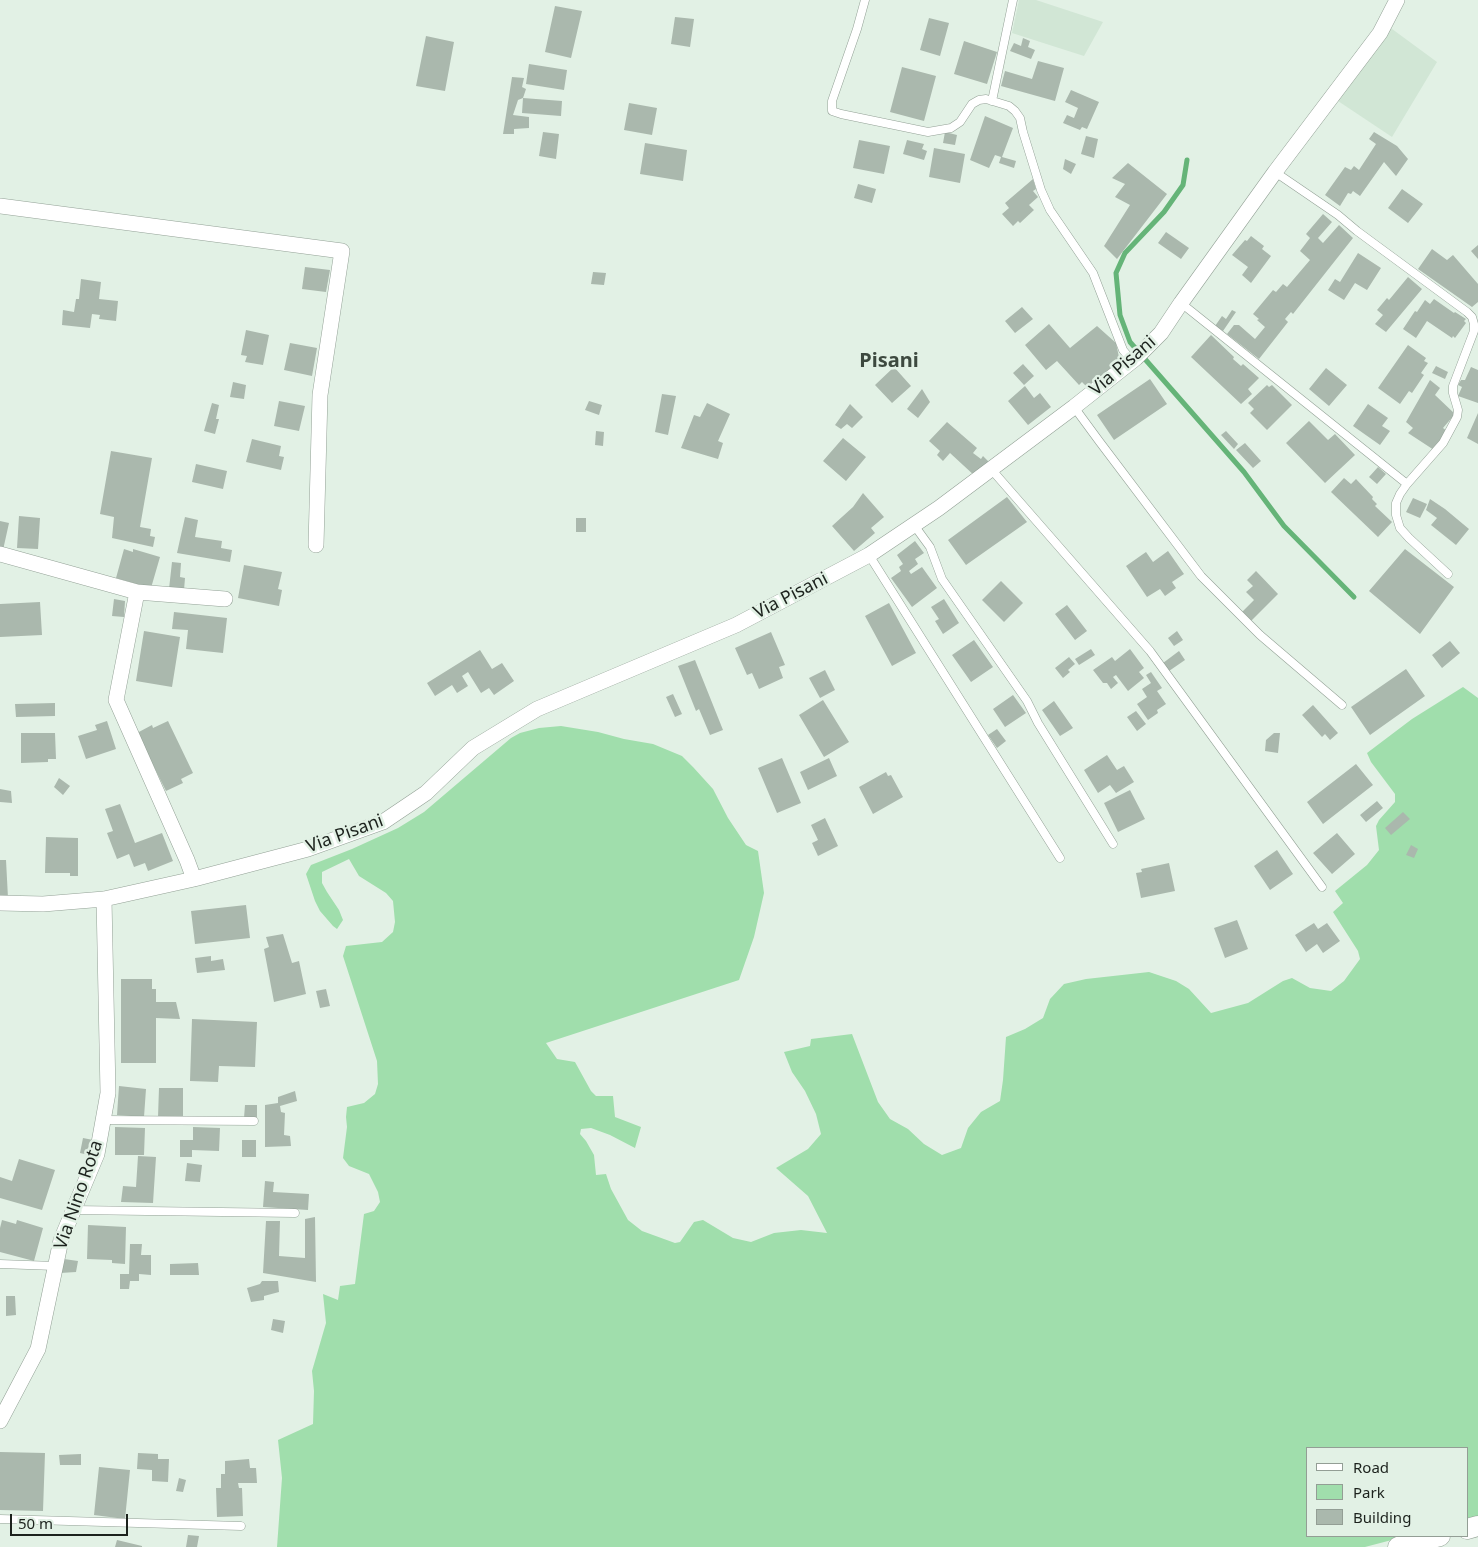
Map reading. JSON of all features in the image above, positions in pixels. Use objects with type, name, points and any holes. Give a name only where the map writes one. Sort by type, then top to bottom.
[{"type":"street","name":"Via Pisani","points":[[0,903],[43,904],[104,899],[194,879],[308,849],[383,822],[426,793],[473,748],[537,709],[736,625],[869,555],[914,525],[1074,407],[1134,359],[1161,333],[1275,172],[1380,33],[1397,0]]},
{"type":"street","points":[[0,206],[342,251],[320,395],[316,545]]},
{"type":"street","points":[[0,554],[137,592],[225,599]]},
{"type":"street","points":[[137,592],[116,700],[194,879]]},
{"type":"street","name":"Via Nino Rota","points":[[0,1421],[38,1349],[61,1240],[97,1154],[108,1093],[104,899]]},
{"type":"street","points":[[1398,1547],[1436,1537]]},
{"type":"lane","points":[[865,0],[832,101],[832,111],[928,132],[951,128],[960,122],[972,104],[979,100],[992,101],[1009,106],[1020,118],[1041,190],[1050,210],[1093,273],[1123,350],[1134,359]]},
{"type":"lane","points":[[992,101],[1013,0]]},
{"type":"lane","points":[[1275,172],[1338,215],[1467,312],[1472,318],[1474,331],[1453,386],[1458,410],[1457,417],[1443,443],[1407,484],[1396,503],[1396,516],[1400,528],[1448,574]]},
{"type":"lane","points":[[1181,303],[1407,484]]},
{"type":"lane","points":[[1472,318],[1478,311]]},
{"type":"lane","points":[[1074,407],[1201,576],[1260,635],[1342,705]]},
{"type":"lane","points":[[991,469],[1150,651],[1322,887]]},
{"type":"lane","points":[[914,525],[930,547],[942,579],[1026,701],[1113,844]]},
{"type":"lane","points":[[869,555],[1060,858]]},
{"type":"lane","points":[[103,1120],[254,1121]]},
{"type":"lane","points":[[73,1210],[295,1213]]},
{"type":"lane","points":[[0,1264],[56,1266]]},
{"type":"lane","points":[[0,1519],[241,1526]]},
{"type":"shaded area","points":[[1019,0],[1036,0],[1103,22],[1084,56],[1012,33]]},
{"type":"shaded area","points":[[1388,26],[1437,62],[1392,137],[1335,99]]},
{"type":"green space","points":[[1463,687],[1478,698],[1478,1517],[1468,1520],[1468,1447],[1306,1447],[1306,1537],[1403,1537],[1365,1547],[277,1547],[282,1478],[278,1440],[313,1424],[314,1391],[312,1371],[326,1323],[323,1294],[338,1300],[340,1286],[355,1284],[364,1214],[374,1211],[380,1202],[378,1192],[369,1174],[349,1166],[343,1158],[347,1127],[347,1107],[364,1103],[375,1094],[378,1084],[377,1061],[343,956],[346,946],[382,942],[393,932],[395,922],[393,901],[386,893],[359,876],[349,859],[322,872],[322,883],[343,920],[337,929],[320,911],[315,901],[306,874],[311,865],[398,828],[424,812],[511,738],[520,733],[539,728],[561,726],[653,744],[682,756],[713,789],[728,818],[746,845],[758,851],[764,893],[754,937],[739,980],[546,1043],[557,1059],[575,1062],[591,1091],[596,1096],[613,1096],[615,1117],[641,1127],[635,1148],[591,1128],[581,1129],[580,1134],[594,1155],[596,1175],[606,1174],[611,1189],[628,1220],[642,1231],[675,1243],[680,1242],[694,1222],[703,1220],[733,1238],[751,1242],[774,1233],[801,1230],[827,1233],[808,1196],[776,1168],[808,1149],[821,1134],[816,1114],[805,1091],[792,1072],[784,1052],[810,1046],[811,1039],[852,1034],[878,1102],[890,1119],[908,1129],[924,1144],[942,1155],[961,1148],[968,1128],[981,1112],[1000,1101],[1006,1037],[1025,1029],[1043,1018],[1050,999],[1064,984],[1086,979],[1149,972],[1176,981],[1189,989],[1211,1013],[1248,1003],[1283,981],[1292,978],[1310,988],[1331,991],[1344,981],[1360,959],[1358,951],[1333,912],[1343,903],[1335,891],[1367,865],[1379,850],[1376,826],[1395,802],[1395,794],[1371,762],[1367,753],[1412,719]]},
{"type":"building","points":[[555,6],[582,11],[571,58],[545,52]]},
{"type":"building","points":[[675,17],[694,19],[690,47],[671,44]]},
{"type":"building","points":[[929,18],[949,23],[940,56],[920,50]]},
{"type":"building","points":[[426,36],[454,42],[445,91],[416,86]]},
{"type":"building","points":[[1023,38],[1030,41],[1028,47],[1035,50],[1031,59],[1010,51],[1014,43],[1021,46]]},
{"type":"building","points":[[964,41],[997,52],[987,84],[954,74]]},
{"type":"building","points":[[1038,61],[1064,68],[1055,101],[1001,86],[1005,71],[1032,79]]},
{"type":"building","points":[[529,64],[567,70],[564,90],[526,84]]},
{"type":"building","points":[[902,67],[936,76],[924,121],[890,112]]},
{"type":"building","points":[[512,77],[524,78],[522,87],[526,89],[523,98],[518,100],[513,115],[529,117],[529,128],[514,129],[514,134],[503,134]]},
{"type":"building","points":[[1071,90],[1099,102],[1087,129],[1082,127],[1080,130],[1063,123],[1067,115],[1074,118],[1078,108],[1065,102]]},
{"type":"building","points":[[523,98],[562,101],[561,116],[522,113]]},
{"type":"building","points":[[629,103],[657,108],[652,135],[624,130]]},
{"type":"building","points":[[985,116],[1013,128],[1002,157],[1016,161],[1014,168],[999,163],[1001,157],[995,155],[989,168],[970,160]]},
{"type":"building","points":[[543,132],[559,134],[556,159],[539,156]]},
{"type":"building","points":[[945,132],[957,135],[955,145],[943,143]]},
{"type":"building","points":[[1374,132],[1397,146],[1408,159],[1396,176],[1384,162],[1360,196],[1353,191],[1351,194],[1348,193],[1340,206],[1325,195],[1345,167],[1351,170],[1354,166],[1359,170],[1376,144],[1369,139]]},
{"type":"building","points":[[1086,136],[1098,139],[1094,158],[1081,154]]},
{"type":"building","points":[[859,140],[890,146],[884,174],[853,168]]},
{"type":"building","points":[[907,140],[924,144],[922,149],[927,151],[924,160],[903,154]]},
{"type":"building","points":[[645,143],[687,150],[683,181],[640,174]]},
{"type":"building","points":[[934,148],[965,154],[960,183],[929,177]]},
{"type":"building","points":[[1065,159],[1076,164],[1071,174],[1063,169]]},
{"type":"building","points":[[1128,163],[1167,194],[1117,259],[1104,246],[1130,205],[1115,197],[1125,184],[1112,178]]},
{"type":"building","points":[[1033,179],[1036,189],[1033,191],[1038,197],[1029,205],[1034,210],[1020,223],[1018,221],[1013,226],[1002,214],[1009,208],[1005,203]]},
{"type":"building","points":[[858,184],[876,189],[872,203],[854,198]]},
{"type":"building","points":[[1402,189],[1423,204],[1408,223],[1388,208]]},
{"type":"building","points":[[1323,214],[1332,222],[1318,238],[1323,243],[1339,225],[1353,238],[1293,314],[1291,312],[1285,319],[1288,322],[1259,359],[1227,334],[1234,325],[1239,325],[1255,339],[1265,327],[1253,314],[1273,290],[1276,292],[1283,284],[1287,287],[1310,260],[1300,251],[1310,238],[1306,234]]},
{"type":"building","points":[[1166,232],[1189,248],[1181,259],[1158,243]]},
{"type":"building","points":[[1251,236],[1264,246],[1262,249],[1271,256],[1251,283],[1242,275],[1248,267],[1232,255]]},
{"type":"building","points":[[1478,245],[1478,259],[1471,251]]},
{"type":"building","points":[[1432,249],[1447,260],[1453,255],[1478,284],[1478,302],[1472,307],[1418,269]]},
{"type":"building","points":[[1358,253],[1381,268],[1367,290],[1355,283],[1344,300],[1328,290],[1335,279],[1340,282]]},
{"type":"building","points":[[305,267],[330,270],[326,292],[302,289]]},
{"type":"building","points":[[593,272],[606,273],[604,285],[591,284]]},
{"type":"building","points":[[1408,277],[1422,289],[1386,332],[1375,324],[1383,315],[1377,310],[1387,298],[1389,300]]},
{"type":"building","points":[[81,279],[101,282],[99,299],[118,301],[116,321],[99,319],[100,315],[92,314],[90,328],[62,325],[63,310],[74,312],[76,299],[79,299]]},
{"type":"building","points":[[1434,299],[1466,319],[1464,321],[1466,323],[1455,338],[1453,336],[1452,338],[1427,321],[1416,338],[1403,329],[1425,300],[1430,304]]},
{"type":"building","points":[[1022,307],[1033,319],[1015,333],[1005,321]]},
{"type":"building","points":[[1232,310],[1236,312],[1223,331],[1215,326],[1222,316],[1226,319]]},
{"type":"building","points":[[1049,324],[1070,348],[1097,326],[1116,343],[1120,362],[1087,387],[1082,382],[1079,385],[1057,361],[1046,370],[1025,345]]},
{"type":"building","points":[[246,330],[269,335],[263,365],[245,362],[247,356],[241,355]]},
{"type":"building","points":[[1211,335],[1234,357],[1233,359],[1241,366],[1243,364],[1259,378],[1248,389],[1252,394],[1241,404],[1191,357]]},
{"type":"building","points":[[290,343],[317,348],[312,376],[284,370]]},
{"type":"building","points":[[1408,345],[1426,358],[1424,361],[1428,363],[1421,373],[1424,375],[1412,393],[1409,391],[1400,404],[1378,388]]},
{"type":"building","points":[[1023,364],[1034,376],[1024,385],[1013,373]]},
{"type":"building","points":[[1436,366],[1448,372],[1445,379],[1432,373]]},
{"type":"building","points":[[894,367],[911,386],[892,403],[875,385]]},
{"type":"building","points":[[1471,367],[1478,370],[1478,403],[1458,396],[1462,387],[1458,385],[1461,380],[1465,380]]},
{"type":"building","points":[[1326,368],[1347,385],[1329,406],[1309,389]]},
{"type":"building","points":[[1150,379],[1167,404],[1114,440],[1097,415]]},
{"type":"building","points":[[1430,380],[1440,388],[1435,395],[1455,414],[1443,428],[1447,431],[1434,450],[1408,433],[1413,428],[1406,422]]},
{"type":"building","points":[[233,382],[246,385],[244,399],[230,397]]},
{"type":"building","points":[[1267,385],[1269,387],[1272,385],[1292,405],[1267,430],[1250,413],[1254,409],[1248,403]]},
{"type":"building","points":[[1025,386],[1034,398],[1040,393],[1051,407],[1028,425],[1008,401]]},
{"type":"building","points":[[922,389],[930,402],[918,418],[907,409]]},
{"type":"building","points":[[662,394],[676,396],[668,435],[655,432]]},
{"type":"building","points":[[279,401],[305,406],[299,431],[274,426]]},
{"type":"building","points":[[589,401],[602,405],[599,415],[585,410]]},
{"type":"building","points":[[212,403],[219,405],[216,419],[219,419],[215,434],[204,431]]},
{"type":"building","points":[[707,403],[730,414],[718,441],[723,443],[718,459],[681,448],[694,415],[700,417]]},
{"type":"building","points":[[850,404],[863,417],[852,428],[847,424],[841,429],[835,425]]},
{"type":"building","points":[[1368,404],[1388,418],[1382,426],[1390,431],[1380,445],[1353,426]]},
{"type":"building","points":[[1478,413],[1478,444],[1467,438]]},
{"type":"building","points":[[1309,421],[1328,440],[1335,434],[1355,455],[1325,483],[1286,443]]},
{"type":"building","points":[[947,422],[977,448],[973,453],[981,459],[983,456],[989,462],[976,477],[950,453],[943,461],[937,455],[940,451],[929,441]]},
{"type":"building","points":[[596,431],[604,432],[603,446],[595,445]]},
{"type":"building","points":[[1226,431],[1238,444],[1234,449],[1221,435]]},
{"type":"building","points":[[843,438],[866,457],[846,481],[823,461]]},
{"type":"building","points":[[252,439],[281,446],[279,456],[284,457],[281,470],[246,462]]},
{"type":"building","points":[[1245,443],[1261,461],[1253,468],[1236,450]]},
{"type":"building","points":[[111,451],[152,458],[140,527],[151,529],[150,536],[155,537],[153,547],[112,538],[114,517],[100,514]]},
{"type":"building","points":[[196,464],[227,471],[223,489],[192,482]]},
{"type":"building","points":[[1378,467],[1386,474],[1377,484],[1369,477]]},
{"type":"building","points":[[1344,478],[1351,484],[1356,479],[1373,497],[1372,499],[1377,504],[1375,506],[1392,522],[1378,537],[1331,492]]},
{"type":"building","points":[[863,493],[884,517],[871,528],[875,533],[854,551],[832,526],[853,507]]},
{"type":"building","points":[[1007,497],[1027,522],[966,565],[948,540]]},
{"type":"building","points":[[1413,498],[1427,504],[1420,518],[1406,512]]},
{"type":"building","points":[[1430,499],[1469,529],[1456,545],[1431,525],[1437,518],[1426,510]]},
{"type":"building","points":[[19,516],[40,518],[38,549],[17,548]]},
{"type":"building","points":[[185,517],[198,520],[195,537],[222,541],[221,548],[232,550],[230,562],[177,553]]},
{"type":"building","points":[[576,518],[586,518],[586,532],[576,532]]},
{"type":"building","points":[[0,521],[9,523],[3,550],[0,549]]},
{"type":"building","points":[[915,541],[924,553],[915,559],[918,564],[909,571],[911,574],[922,567],[937,588],[912,607],[891,578],[901,571],[899,567],[903,564],[897,555]]},
{"type":"building","points":[[124,549],[133,552],[133,549],[160,557],[151,588],[116,578]]},
{"type":"building","points":[[1405,549],[1454,587],[1420,634],[1369,591]]},
{"type":"building","points":[[1168,551],[1184,574],[1172,582],[1176,588],[1165,596],[1160,589],[1147,597],[1126,566],[1146,552],[1153,562]]},
{"type":"building","points":[[172,562],[181,563],[180,577],[185,578],[184,590],[169,589]]},
{"type":"building","points":[[244,565],[282,572],[278,589],[282,590],[279,606],[238,598]]},
{"type":"building","points":[[1256,571],[1278,594],[1251,621],[1242,612],[1254,600],[1246,592],[1253,586],[1247,580]]},
{"type":"building","points":[[1001,581],[1023,603],[1004,622],[982,600]]},
{"type":"building","points":[[114,599],[125,601],[124,617],[112,616]]},
{"type":"building","points":[[944,599],[959,623],[943,634],[935,621],[939,619],[931,607]]},
{"type":"building","points":[[40,602],[42,635],[0,637],[0,604]]},
{"type":"building","points":[[889,603],[916,653],[892,666],[865,616]]},
{"type":"building","points":[[1067,605],[1087,631],[1075,640],[1055,614]]},
{"type":"building","points":[[174,612],[227,618],[223,653],[186,649],[188,630],[172,629]]},
{"type":"building","points":[[144,631],[180,637],[172,687],[136,681]]},
{"type":"building","points":[[1177,631],[1183,640],[1174,646],[1168,638]]},
{"type":"building","points":[[771,632],[785,665],[779,667],[783,678],[759,689],[752,673],[747,675],[735,648]]},
{"type":"building","points":[[974,640],[993,667],[971,682],[952,655]]},
{"type":"building","points":[[1450,641],[1460,653],[1442,668],[1432,655]]},
{"type":"building","points":[[1091,649],[1095,655],[1079,665],[1075,659]]},
{"type":"building","points":[[1130,649],[1144,668],[1139,672],[1144,678],[1128,691],[1116,675],[1113,677],[1118,683],[1111,689],[1107,683],[1103,683],[1093,670],[1112,657],[1115,661]]},
{"type":"building","points":[[480,650],[492,669],[502,663],[514,681],[494,695],[489,688],[481,693],[468,672],[462,676],[468,686],[457,693],[452,685],[435,696],[427,683]]},
{"type":"building","points":[[1179,651],[1185,660],[1169,671],[1163,663]]},
{"type":"building","points":[[1069,657],[1075,664],[1063,678],[1055,668]]},
{"type":"building","points":[[695,660],[723,730],[710,735],[699,709],[696,711],[678,666]]},
{"type":"building","points":[[1406,669],[1425,696],[1370,735],[1351,707]]},
{"type":"building","points":[[825,670],[835,690],[820,698],[809,678]]},
{"type":"building","points":[[1151,672],[1162,688],[1157,691],[1166,704],[1148,720],[1137,704],[1147,697],[1142,689],[1151,683],[1146,675]]},
{"type":"building","points":[[673,694],[682,714],[675,717],[666,697]]},
{"type":"building","points":[[1013,695],[1026,713],[1005,727],[993,709]]},
{"type":"building","points":[[823,700],[849,742],[824,757],[799,715]]},
{"type":"building","points":[[1054,701],[1073,728],[1060,736],[1042,710]]},
{"type":"building","points":[[55,703],[55,716],[16,717],[15,704]]},
{"type":"building","points":[[1313,705],[1338,733],[1330,740],[1325,734],[1322,737],[1302,715]]},
{"type":"building","points":[[1136,711],[1146,724],[1137,731],[1127,717]]},
{"type":"building","points":[[107,721],[116,749],[86,759],[78,736],[97,730],[95,725]]},
{"type":"building","points":[[168,721],[193,773],[181,779],[183,783],[166,791],[137,733],[152,725],[153,728]]},
{"type":"building","points":[[997,729],[1006,741],[997,748],[988,735]]},
{"type":"building","points":[[21,733],[55,733],[56,759],[48,759],[48,762],[21,763]]},
{"type":"building","points":[[1274,733],[1280,733],[1278,753],[1265,751],[1266,740]]},
{"type":"building","points":[[1107,755],[1117,770],[1124,766],[1134,782],[1116,793],[1110,785],[1098,793],[1084,770]]},
{"type":"building","points":[[782,758],[801,803],[777,813],[758,768]]},
{"type":"building","points":[[829,758],[837,776],[808,790],[800,772]]},
{"type":"building","points":[[1356,764],[1373,785],[1323,824],[1307,802]]},
{"type":"building","points":[[886,772],[888,776],[891,775],[903,797],[873,814],[859,787]]},
{"type":"building","points":[[59,778],[70,786],[63,795],[54,787]]},
{"type":"building","points":[[0,789],[11,791],[12,803],[0,802]]},
{"type":"building","points":[[1130,790],[1145,819],[1118,832],[1104,803]]},
{"type":"building","points":[[1377,801],[1383,808],[1366,822],[1360,815]]},
{"type":"building","points":[[120,804],[135,843],[162,833],[173,861],[148,871],[145,863],[134,867],[129,854],[117,859],[107,833],[113,831],[105,809]]},
{"type":"building","points":[[1403,812],[1410,819],[1391,835],[1385,828]]},
{"type":"building","points":[[825,818],[838,846],[818,856],[812,843],[818,840],[811,825]]},
{"type":"building","points":[[1337,833],[1355,854],[1332,874],[1313,853]]},
{"type":"building","points":[[46,837],[78,838],[78,876],[70,876],[70,873],[45,873]]},
{"type":"building","points":[[1411,845],[1418,849],[1414,858],[1406,855]]},
{"type":"building","points":[[1277,850],[1293,874],[1270,890],[1254,866]]},
{"type":"building","points":[[0,860],[6,860],[8,898],[0,898]]},
{"type":"building","points":[[1169,863],[1175,891],[1141,898],[1136,873],[1142,872],[1141,869]]},
{"type":"building","points":[[246,905],[250,938],[195,944],[191,911]]},
{"type":"building","points":[[1237,920],[1248,949],[1225,958],[1214,928]]},
{"type":"building","points":[[1314,923],[1318,929],[1327,923],[1340,941],[1323,953],[1317,944],[1306,952],[1295,935]]},
{"type":"building","points":[[283,934],[292,963],[299,961],[306,994],[274,1002],[264,949],[269,947],[266,937]]},
{"type":"building","points":[[211,956],[211,961],[223,959],[225,970],[197,973],[195,958]]},
{"type":"building","points":[[121,979],[152,979],[152,989],[156,989],[156,1002],[176,1002],[180,1019],[156,1018],[156,1063],[121,1063]]},
{"type":"building","points":[[326,989],[330,1006],[320,1008],[316,991]]},
{"type":"building","points":[[192,1019],[257,1022],[255,1067],[219,1066],[218,1082],[190,1081]]},
{"type":"building","points":[[119,1086],[146,1089],[144,1117],[117,1115]]},
{"type":"building","points":[[159,1088],[183,1088],[183,1117],[158,1117]]},
{"type":"building","points":[[295,1091],[297,1101],[280,1106],[281,1112],[285,1113],[284,1135],[290,1136],[291,1146],[265,1147],[265,1105],[278,1103],[278,1097]]},
{"type":"building","points":[[245,1105],[257,1105],[257,1118],[244,1118]]},
{"type":"building","points":[[115,1127],[145,1128],[144,1155],[115,1155]]},
{"type":"building","points":[[193,1127],[220,1128],[219,1151],[192,1150],[192,1157],[180,1157],[180,1140],[193,1140]]},
{"type":"building","points":[[83,1138],[93,1140],[89,1155],[80,1153]]},
{"type":"building","points":[[242,1140],[256,1140],[256,1157],[242,1157]]},
{"type":"building","points":[[138,1156],[156,1157],[153,1203],[121,1202],[123,1186],[136,1187]]},
{"type":"building","points":[[19,1159],[55,1170],[42,1210],[0,1198],[0,1177],[12,1181]]},
{"type":"building","points":[[187,1163],[202,1165],[200,1182],[185,1181]]},
{"type":"building","points":[[265,1181],[274,1182],[273,1192],[309,1194],[308,1210],[263,1207]]},
{"type":"building","points":[[315,1217],[316,1282],[263,1273],[266,1221],[280,1221],[279,1256],[305,1258],[305,1219]]},
{"type":"building","points":[[2,1220],[16,1224],[17,1220],[43,1228],[34,1261],[0,1252]]},
{"type":"building","points":[[88,1225],[126,1227],[125,1264],[112,1263],[112,1260],[87,1259]]},
{"type":"building","points":[[130,1244],[142,1244],[141,1255],[151,1255],[151,1275],[139,1274],[139,1281],[130,1281],[129,1289],[120,1289],[120,1274],[129,1274]]},
{"type":"building","points":[[64,1259],[78,1261],[76,1272],[60,1273]]},
{"type":"building","points":[[198,1263],[199,1275],[170,1275],[170,1264]]},
{"type":"building","points":[[262,1281],[278,1281],[279,1292],[264,1296],[264,1300],[251,1302],[247,1288],[260,1284]]},
{"type":"building","points":[[6,1296],[15,1296],[16,1315],[6,1316]]},
{"type":"building","points":[[273,1319],[285,1321],[283,1333],[271,1330]]},
{"type":"building","points":[[0,1452],[45,1453],[43,1511],[0,1510]]},
{"type":"building","points":[[138,1453],[158,1454],[158,1459],[169,1459],[168,1482],[152,1481],[152,1470],[137,1469]]},
{"type":"building","points":[[81,1454],[81,1465],[60,1465],[59,1455]]},
{"type":"building","points":[[249,1459],[250,1468],[256,1468],[257,1483],[238,1483],[239,1488],[242,1488],[243,1516],[217,1517],[216,1488],[221,1488],[221,1474],[225,1474],[225,1461]]},
{"type":"building","points":[[99,1467],[130,1470],[125,1519],[94,1515]]},
{"type":"building","points":[[179,1478],[186,1480],[183,1492],[176,1491]]},
{"type":"building","points":[[188,1535],[199,1536],[197,1547],[186,1547]]},
{"type":"building","points":[[117,1540],[142,1546],[142,1547],[115,1547]]},
{"type":"waterway","points":[[1187,160],[1183,185],[1164,212],[1125,253],[1116,273],[1120,315],[1130,342],[1244,472],[1284,526],[1354,597]]},
{"type":"district","name":"Pisani","points":[[889,361]]}]
